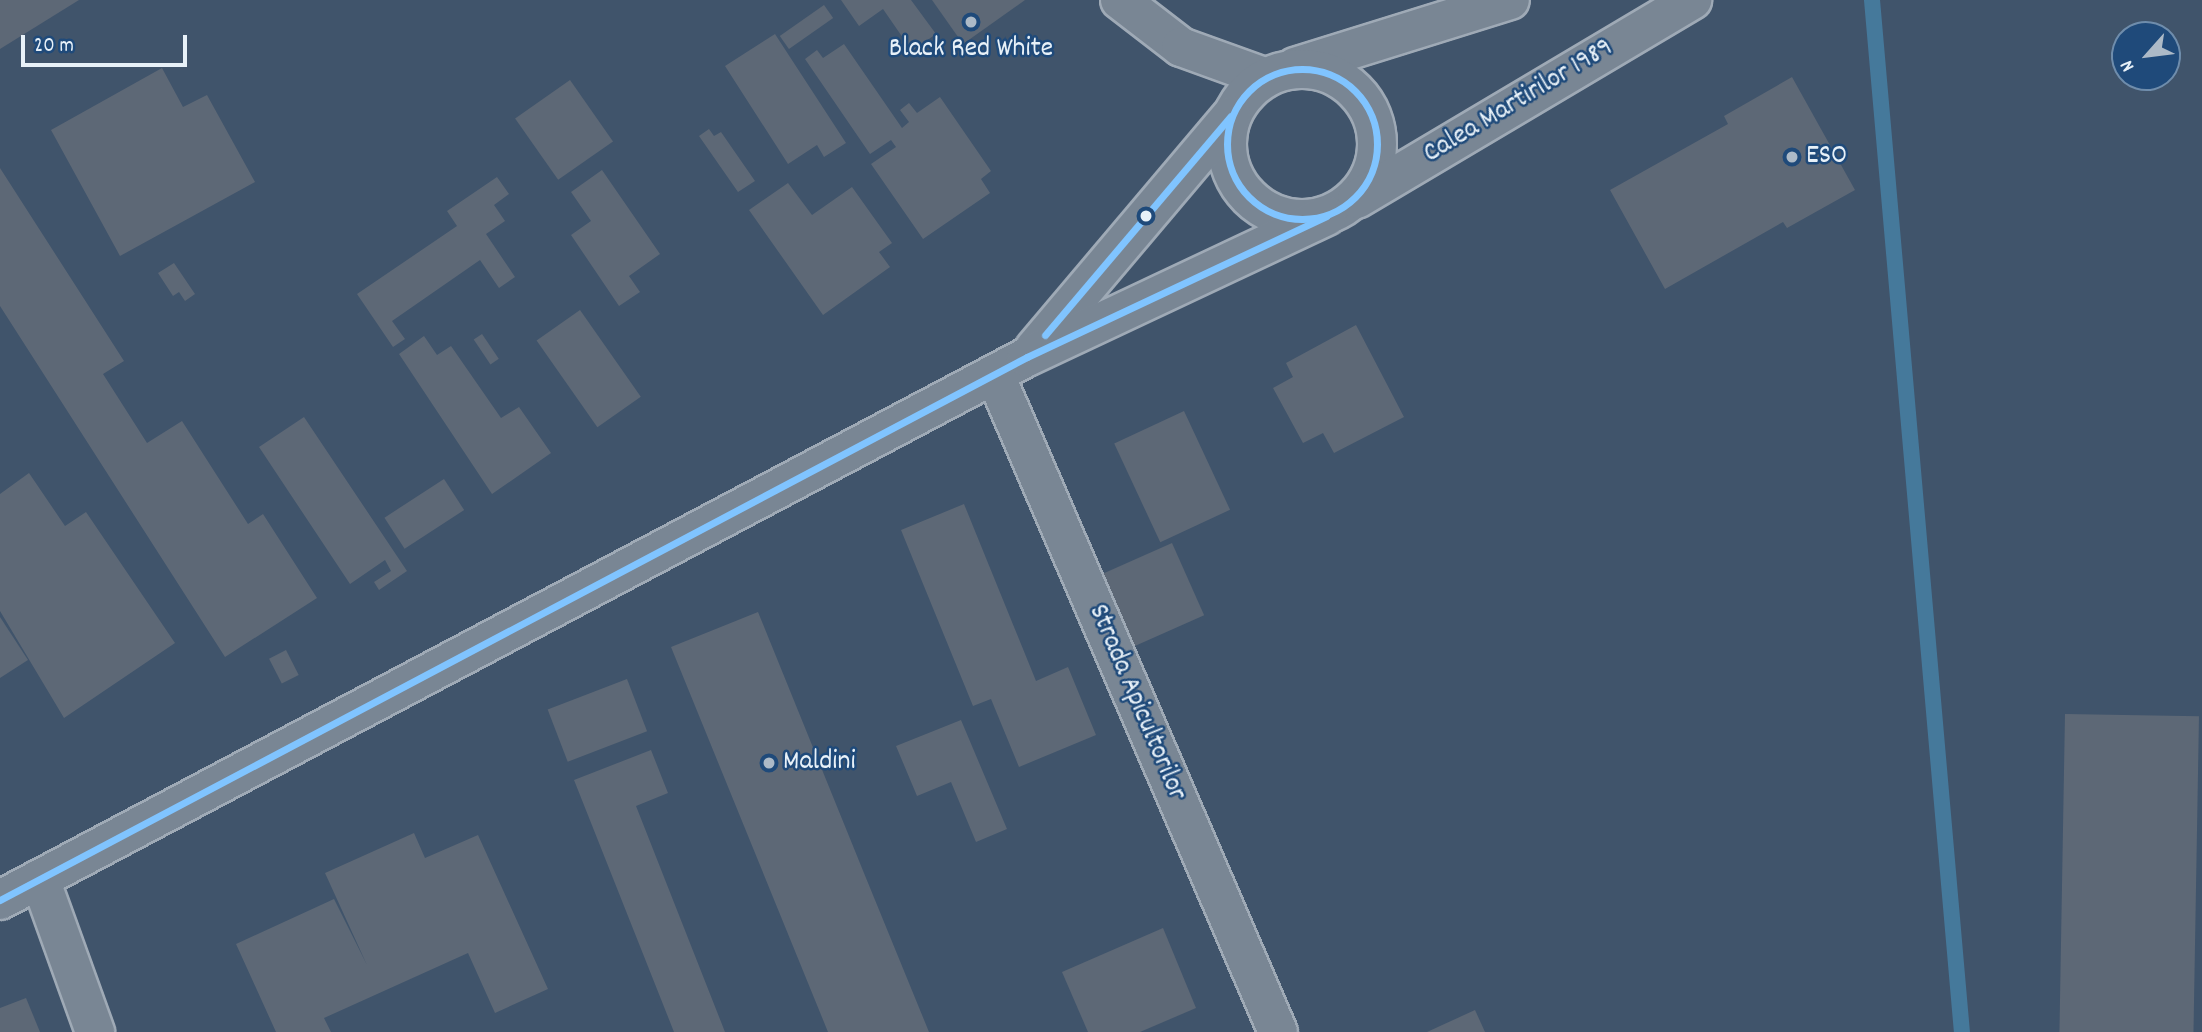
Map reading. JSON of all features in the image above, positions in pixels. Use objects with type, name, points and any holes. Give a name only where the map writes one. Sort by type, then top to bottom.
[{"type":"main road","points":[[1120,0],[1181,47],[1276,73],[1315,69],[1339,78],[1360,94],[1373,117],[1378,142],[1374,167],[1364,188],[1337,211],[1280,217],[1259,207],[1242,191],[1230,168],[1226,142],[1231,116],[1245,93],[1276,73],[1510,0]]},
{"type":"main road","name":"Calea Martirilor 1989","points":[[0,900],[1011,366],[1337,211],[1692,0]]},
{"type":"main road","name":"Calea Martirilor 1989","points":[[1011,366],[1231,116]]},
{"type":"main road","name":"Strada Apicultorilor","points":[[1011,366],[1278,1032]]},
{"type":"main road","points":[[40,879],[95,1032]]},
{"type":"building","points":[[0,0],[79,0],[0,49]]},
{"type":"building","points":[[841,0],[911,0],[936,34],[912,51],[883,9],[859,26]]},
{"type":"building","name":"Black Red White","points":[[932,0],[1025,0],[963,44]]},
{"type":"building","points":[[824,5],[833,18],[789,49],[780,36]]},
{"type":"building","points":[[775,34],[846,143],[824,157],[817,145],[788,164],[725,66]]},
{"type":"building","points":[[844,44],[902,128],[909,122],[900,110],[909,103],[917,113],[940,97],[991,171],[981,179],[990,193],[923,239],[871,164],[896,147],[891,140],[870,154],[805,59],[817,50],[823,58]]},
{"type":"building","points":[[162,68],[183,107],[207,95],[255,182],[120,256],[51,130]]},
{"type":"building","points":[[1792,77],[1855,190],[1787,228],[1783,222],[1665,289],[1610,190],[1728,124],[1724,116]]},
{"type":"building","points":[[570,80],[613,141],[558,180],[515,118]]},
{"type":"building","points":[[709,129],[714,136],[721,132],[755,181],[738,192],[699,136]]},
{"type":"building","points":[[0,168],[124,361],[103,374],[147,443],[182,421],[248,524],[263,514],[317,598],[225,657],[0,306]]},
{"type":"building","points":[[602,170],[660,254],[629,276],[640,292],[619,306],[571,235],[591,221],[571,192]]},
{"type":"building","points":[[497,177],[509,194],[494,205],[505,221],[486,234],[515,277],[499,288],[480,260],[392,321],[405,339],[393,347],[357,294],[457,226],[447,211]]},
{"type":"building","points":[[788,183],[812,215],[852,187],[892,243],[879,252],[890,267],[823,315],[749,210]]},
{"type":"building","points":[[174,263],[195,294],[185,301],[179,292],[173,296],[158,273]]},
{"type":"building","points":[[580,310],[641,397],[597,427],[537,340]]},
{"type":"building","points":[[1356,325],[1404,417],[1334,453],[1323,433],[1303,443],[1273,388],[1293,377],[1286,363]]},
{"type":"building","points":[[482,334],[499,359],[490,364],[474,340]]},
{"type":"building","points":[[424,336],[437,355],[451,346],[501,418],[519,407],[551,453],[492,494],[399,354]]},
{"type":"building","points":[[1184,411],[1230,510],[1160,542],[1114,444]]},
{"type":"building","points":[[304,417],[407,571],[379,590],[374,582],[391,571],[385,560],[350,584],[259,447]]},
{"type":"building","points":[[29,473],[65,526],[86,512],[175,643],[64,718],[0,611],[0,494]]},
{"type":"building","points":[[444,479],[464,510],[405,549],[384,518]]},
{"type":"building","points":[[964,504],[1036,681],[1068,667],[1096,735],[1019,767],[991,699],[973,706],[901,530]]},
{"type":"building","points":[[1172,543],[1204,615],[1129,649],[1097,576]]},
{"type":"building","name":"Maldini","points":[[758,612],[929,1032],[828,1032],[671,647]]},
{"type":"building","points":[[0,617],[28,660],[0,678]]},
{"type":"building","points":[[286,650],[299,675],[282,684],[269,659]]},
{"type":"building","points":[[627,679],[647,731],[568,762],[548,709]]},
{"type":"building","points":[[2065,714],[2199,716],[2193,1032],[2059,1032]]},
{"type":"building","points":[[961,720],[1007,829],[976,842],[951,782],[917,796],[896,746]]},
{"type":"building","points":[[651,750],[668,793],[636,806],[725,1032],[674,1032],[574,780]]},
{"type":"building","points":[[414,833],[425,858],[478,835],[548,989],[495,1013],[468,953],[324,1018],[331,1032],[276,1032],[236,944],[334,899],[367,965],[325,873]]},
{"type":"building","points":[[1163,928],[1196,1008],[1140,1032],[1088,1032],[1062,972]]},
{"type":"building","points":[[26,998],[40,1032],[0,1032],[0,1008]]},
{"type":"building","points":[[1475,1010],[1485,1032],[1427,1032]]},
{"type":"waterway","points":[[1872,0],[1962,1032]]},
{"type":"transit line","points":[[1302,69],[1331,74],[1355,91],[1372,115],[1377,144],[1372,173],[1355,197],[1331,214],[1302,219],[1273,214],[1249,197],[1232,173],[1227,144],[1232,115],[1249,91],[1273,74],[1302,69]]},
{"type":"transit line","points":[[1045,335],[1231,116]]},
{"type":"transit line","points":[[0,900],[1027,357],[1326,216]]},
{"type":"place","name":"Black Red White","points":[[971,22]]},
{"type":"place","name":"ESO","points":[[1792,157]]},
{"type":"place","name":"Maldini","points":[[769,763]]}]
